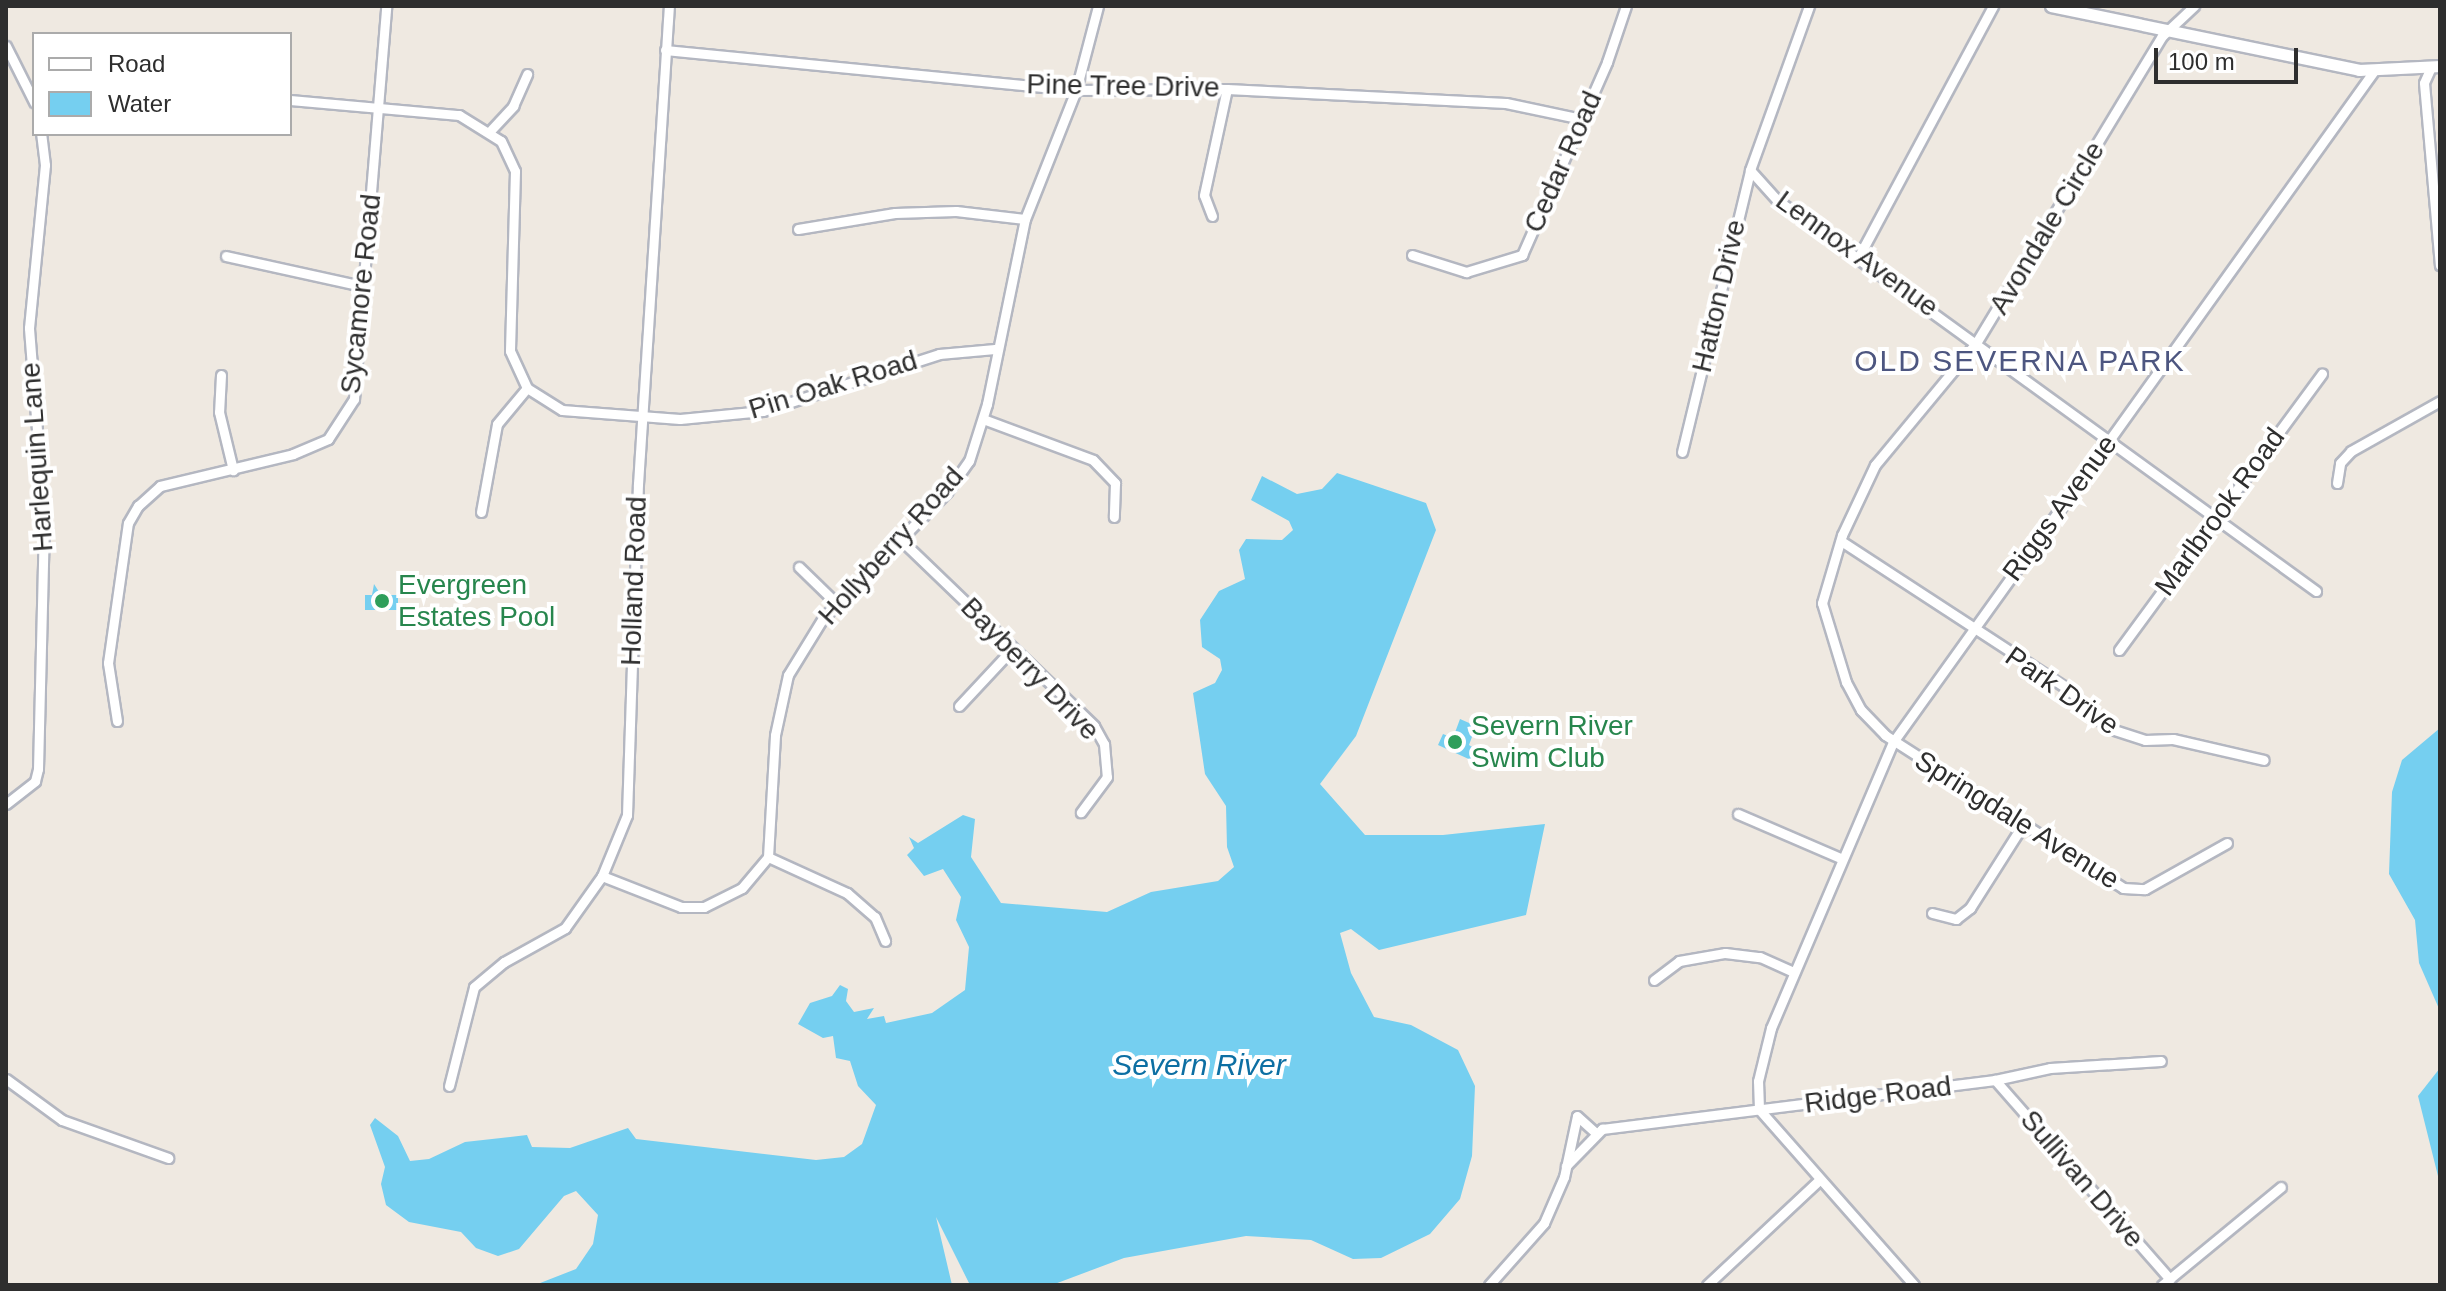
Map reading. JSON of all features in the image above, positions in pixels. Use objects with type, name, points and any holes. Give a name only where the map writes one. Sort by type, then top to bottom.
[{"type":"street","name":"Sycamore Road","points":[[117,721],[108,663],[128,523],[160,486],[233,470],[328,439],[347,415],[360,356],[386,6]]},
{"type":"street","name":"Holland Road","points":[[449,1086],[474,987],[504,962],[556,936],[602,876],[627,815],[643,418],[669,6]]},
{"type":"street","name":"Hollyberry Road","points":[[768,857],[780,700],[794,661],[836,603],[901,540],[958,478],[983,419],[995,349],[1025,219],[1076,90],[1098,6]]},
{"type":"street","name":"Cedar Road","points":[[1412,255],[1466,272],[1522,255],[1582,119],[1626,6]]},
{"type":"street","name":"Hatton Drive","points":[[1682,452],[1750,170],[1809,6]]},
{"type":"street","points":[[1858,258],[1993,6]]},
{"type":"street","points":[[2051,6],[2374,71],[2437,64]]},
{"type":"street","name":"Avondale Circle","points":[[1893,742],[1855,701],[1835,659],[1823,616],[1823,591],[1841,541],[1875,465],[1976,343],[2168,30],[2194,6]]},
{"type":"street","points":[[6,46],[32,98]]},
{"type":"street","name":"Pine Tree Drive","points":[[665,50],[1076,90],[1227,89],[1506,103],[1582,119]]},
{"type":"street","points":[[2437,64],[2424,83],[2440,265]]},
{"type":"street","name":"Riggs Avenue","points":[[1759,1109],[1764,1047],[1840,858],[1893,742],[1970,629],[2374,71]]},
{"type":"street","points":[[491,130],[513,106],[527,74]]},
{"type":"street","points":[[1212,216],[1204,195],[1227,89]]},
{"type":"street","points":[[292,100],[459,115],[491,130],[515,171],[509,336],[515,366],[527,388],[497,424],[481,512]]},
{"type":"street","name":"Harlequin Lane","points":[[6,804],[35,781],[44,519],[29,328],[45,165],[41,136]]},
{"type":"street","name":"Lennox Avenue","points":[[1750,170],[1777,200],[2316,591]]},
{"type":"street","points":[[798,229],[904,212],[1025,219]]},
{"type":"street","points":[[226,256],[363,286]]},
{"type":"street","name":"Pin Oak Road","points":[[527,388],[562,410],[643,418],[704,419],[763,411],[939,354],[995,349]]},
{"type":"street","name":"Marlbrook Road","points":[[2119,650],[2322,374]]},
{"type":"street","points":[[221,375],[219,412],[233,470]]},
{"type":"street","points":[[2337,483],[2340,463],[2351,451],[2440,401]]},
{"type":"street","points":[[983,419],[1093,460],[1115,483],[1114,517]]},
{"type":"street","name":"Bayberry Drive","points":[[901,540],[1094,726],[1104,744],[1107,777],[1081,812]]},
{"type":"street","name":"Park Drive","points":[[1841,541],[1970,629],[2068,689],[2108,728],[2145,740],[2173,739],[2264,760]]},
{"type":"street","points":[[799,567],[836,603]]},
{"type":"street","points":[[959,706],[1013,648]]},
{"type":"street","name":"Springdale Avenue","points":[[1893,742],[2135,892],[2227,843]]},
{"type":"street","points":[[1738,814],[1840,858]]},
{"type":"street","points":[[1932,913],[1956,919],[1970,908],[2024,823]]},
{"type":"street","points":[[602,876],[670,903],[695,908],[742,888],[768,857],[847,893],[875,917],[885,941]]},
{"type":"street","points":[[1654,980],[1679,961],[1725,953],[1760,957],[1794,972]]},
{"type":"street","name":"Ridge Road","points":[[1566,1166],[1577,1116],[1596,1133],[1995,1080],[2050,1068],[2161,1061]]},
{"type":"street","points":[[6,1079],[62,1120],[168,1158]]},
{"type":"street","name":"Sullivan Drive","points":[[1995,1080],[2166,1282]]},
{"type":"street","points":[[1759,1109],[1818,1181],[1914,1285]]},
{"type":"street","points":[[1489,1285],[1534,1239],[1566,1166],[1596,1133]]},
{"type":"street","points":[[1707,1285],[1818,1181]]},
{"type":"street","points":[[2166,1282],[2281,1187]]},
{"type":"water","name":"Severn River","points":[[1337,473],[1426,503],[1436,530],[1356,736],[1320,784],[1365,835],[1443,835],[1545,824],[1526,915],[1379,950],[1351,929],[1340,933],[1351,973],[1374,1017],[1411,1025],[1458,1050],[1475,1086],[1472,1156],[1460,1199],[1430,1234],[1381,1258],[1353,1259],[1311,1240],[1246,1236],[1124,1258],[1052,1285],[970,1285],[936,1217],[952,1285],[535,1285],[576,1269],[593,1244],[598,1215],[576,1191],[564,1196],[519,1249],[498,1256],[476,1248],[461,1232],[409,1222],[386,1205],[381,1184],[385,1167],[370,1125],[375,1118],[398,1136],[410,1161],[429,1159],[465,1142],[527,1135],[532,1147],[570,1148],[628,1128],[636,1139],[816,1160],[844,1157],[862,1144],[876,1105],[858,1086],[850,1061],[836,1058],[833,1036],[823,1038],[798,1024],[810,1003],[832,996],[840,985],[848,989],[846,1001],[854,1012],[874,1008],[867,1019],[884,1016],[886,1023],[932,1013],[965,990],[969,947],[956,920],[961,897],[943,869],[924,876],[907,855],[914,848],[909,837],[918,843],[963,815],[975,819],[971,857],[1001,903],[1107,912],[1151,892],[1218,881],[1234,867],[1227,847],[1226,806],[1205,774],[1193,693],[1215,683],[1222,670],[1220,659],[1202,647],[1200,620],[1219,591],[1245,579],[1239,550],[1246,539],[1282,540],[1293,530],[1289,521],[1251,500],[1262,476],[1297,494],[1322,489]]},
{"type":"water","name":"Evergreen Estates Pool","points":[[374,584],[381,595],[398,595],[398,610],[365,610],[365,595],[372,595]]},
{"type":"water","name":"Severn River Swim Club","points":[[1460,719],[1476,726],[1469,745],[1477,750],[1473,761],[1438,745],[1443,734],[1453,738]]},
{"type":"water","points":[[2440,728],[2440,1011],[2419,963],[2415,920],[2389,874],[2392,792],[2402,760]]},
{"type":"water","points":[[2440,1068],[2440,1184],[2418,1096]]},
{"type":"place","name":"Evergreen Estates Pool","points":[[382,601]]},
{"type":"place","name":"Severn River Swim Club","points":[[1455,742]]},
{"type":"district","name":"OLD SEVERNA PARK","points":[[2020,361]]}]
